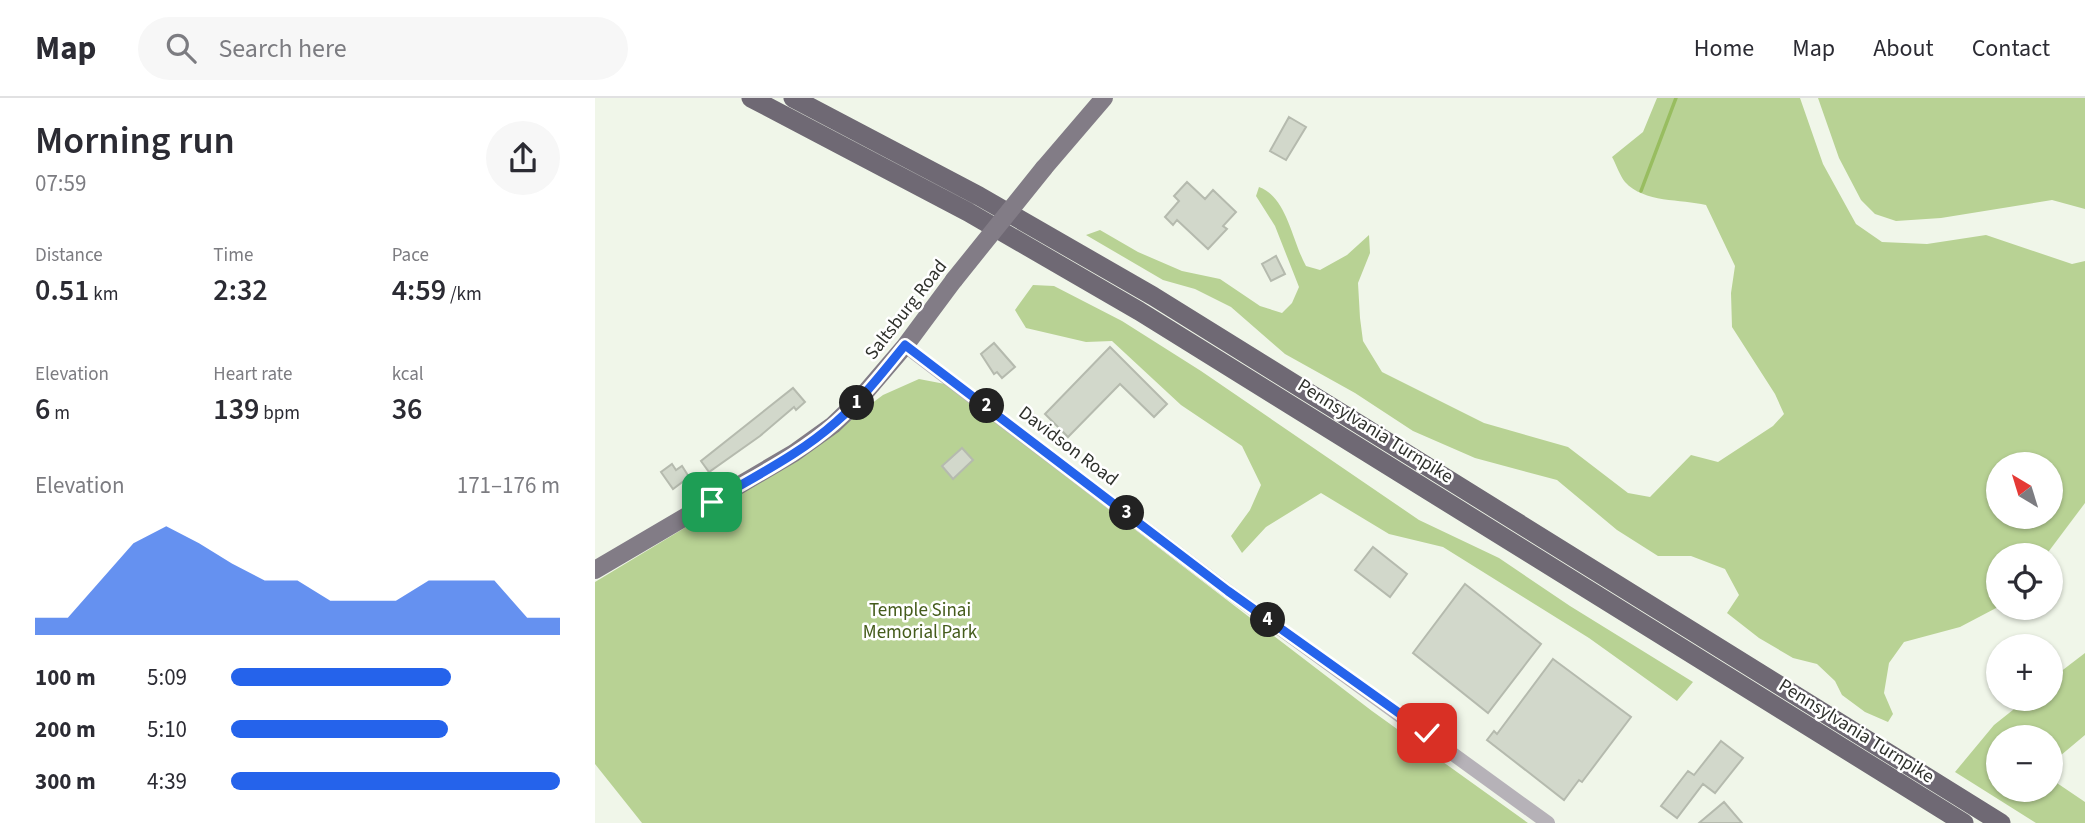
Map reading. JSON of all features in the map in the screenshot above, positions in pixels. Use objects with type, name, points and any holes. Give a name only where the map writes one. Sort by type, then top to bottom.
[{"type":"highway","name":"Pennsylvania Turnpike","points":[[751,98],[968,212],[1139,310],[1964,823]]},
{"type":"highway","name":"Pennsylvania Turnpike","points":[[793,98],[979,196],[1153,296],[2001,823]]},
{"type":"main road","name":"Saltsburg Road","points":[[595,570],[794,453],[857,402],[1044,168],[1104,98]]},
{"type":"street","name":"Davidson Road","points":[[905,345],[1228,591],[1548,823]]},
{"type":"green space","points":[[1657,98],[1800,98],[1823,164],[1856,224],[1882,242],[1927,244],[1986,235],[2072,264],[2085,261],[2085,503],[2055,543],[1986,543],[1986,613],[1960,627],[1904,642],[1889,663],[1884,693],[1893,714],[1888,722],[1865,712],[1842,695],[1835,681],[1817,664],[1793,658],[1759,638],[1727,613],[1739,595],[1725,569],[1691,556],[1658,556],[1617,530],[1557,480],[1475,458],[1413,431],[1355,393],[1285,354],[1231,307],[1195,289],[1163,280],[1086,235],[1100,230],[1138,252],[1182,271],[1220,279],[1260,306],[1282,313],[1292,303],[1299,287],[1275,226],[1256,196],[1259,187],[1276,200],[1282,210],[1306,266],[1320,270],[1347,255],[1369,235],[1370,253],[1358,283],[1360,318],[1363,341],[1382,372],[1484,423],[1568,447],[1628,493],[1650,497],[1691,455],[1718,462],[1773,426],[1784,414],[1775,394],[1732,327],[1731,293],[1735,266],[1706,205],[1642,194],[1625,182],[1612,157],[1643,132]]},
{"type":"green space","points":[[1818,98],[2085,98],[2085,209],[2052,200],[1941,218],[1896,221],[1875,214],[1861,200],[1839,158]]},
{"type":"green space","points":[[1033,285],[1054,286],[1122,321],[1201,371],[1419,520],[1499,558],[1570,606],[1693,682],[1677,701],[1589,638],[1443,547],[1389,534],[1321,493],[1266,527],[1242,553],[1231,536],[1250,510],[1261,485],[1242,446],[1181,405],[1112,341],[1086,342],[1026,328],[1015,310]]},
{"type":"green space","name":"Temple Sinai Memorial Park","points":[[919,379],[945,384],[1372,711],[1528,823],[642,823],[595,764],[595,582],[789,465],[883,395]]},
{"type":"green space","points":[[2085,653],[2085,735],[2063,753],[2063,725],[1994,725],[2012,711],[2063,711],[2063,670]]},
{"type":"green space","points":[[1986,735],[1986,792],[1955,772]]},
{"type":"green space","points":[[2063,787],[2085,802],[2085,823],[2036,823],[2003,802],[2063,802]]},
{"type":"building","points":[[1289,117],[1306,127],[1286,160],[1270,151]]},
{"type":"building","points":[[1187,182],[1205,199],[1213,190],[1236,212],[1223,226],[1227,229],[1208,249],[1177,220],[1173,225],[1165,217],[1179,201],[1174,196]]},
{"type":"building","points":[[1276,256],[1285,274],[1271,281],[1262,264]]},
{"type":"building","points":[[994,343],[1015,367],[1002,378],[997,372],[994,374],[981,354]]},
{"type":"building","points":[[1110,347],[1167,404],[1154,417],[1120,384],[1068,437],[1045,414]]},
{"type":"building","points":[[793,388],[805,402],[796,410],[794,407],[760,436],[709,472],[701,461]]},
{"type":"building","points":[[962,448],[973,460],[953,479],[942,466]]},
{"type":"building","points":[[672,464],[676,470],[682,466],[689,477],[673,489],[661,472]]},
{"type":"building","points":[[1373,547],[1407,574],[1390,597],[1355,570]]},
{"type":"building","points":[[1465,584],[1541,644],[1488,713],[1413,653]]},
{"type":"building","points":[[1553,659],[1631,717],[1582,782],[1579,780],[1564,800],[1487,740],[1494,731],[1497,734]]},
{"type":"building","points":[[1721,741],[1743,758],[1715,793],[1703,784],[1677,818],[1661,806],[1688,771],[1694,775]]},
{"type":"building","points":[[1724,802],[1742,823],[1699,823]]},
{"type":"waterway","points":[[1641,191],[1676,98]]},
{"type":"route","points":[[712,502],[794,453],[833,425],[857,402],[905,345],[1228,591],[1427,733]]}]
